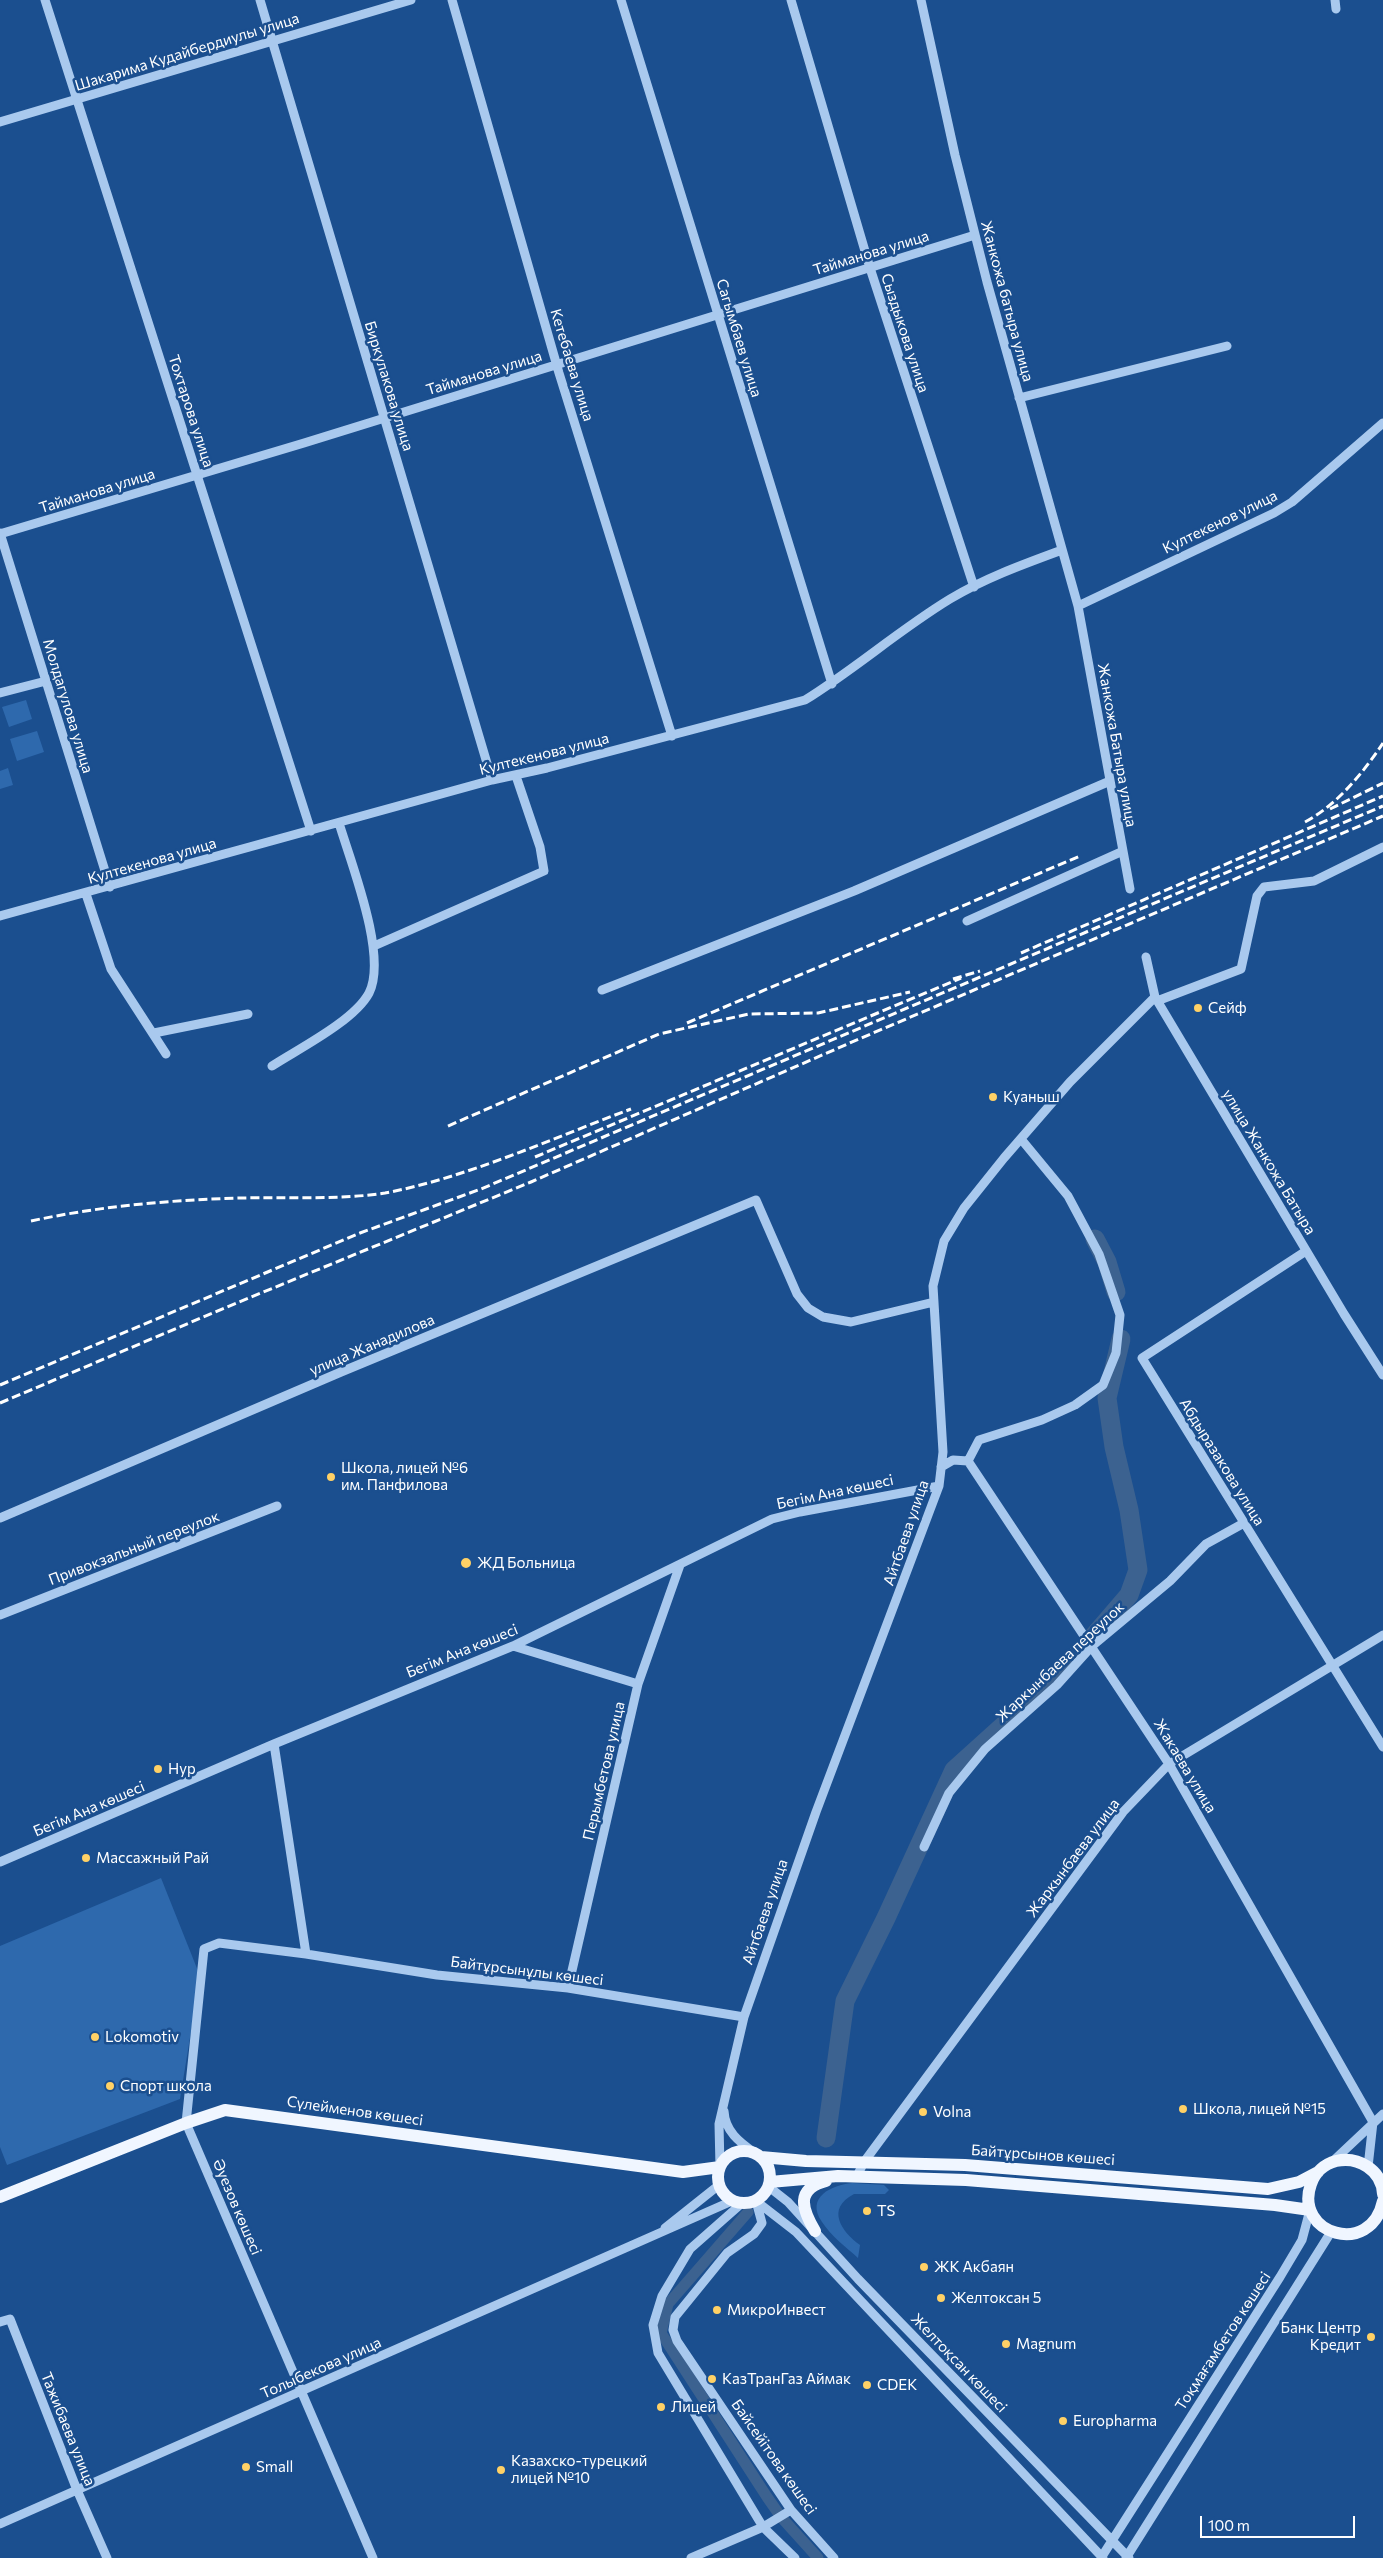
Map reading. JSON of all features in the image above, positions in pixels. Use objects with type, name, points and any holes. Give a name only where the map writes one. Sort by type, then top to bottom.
[{"type":"main road","name":"Сүлейменов көшесі","points":[[0,2197],[186,2123],[225,2110],[683,2172],[720,2167]]},
{"type":"main road","points":[[747,2151],[758,2155],[769,2168],[770,2184],[756,2201],[736,2202],[726,2197],[719,2186],[720,2167],[731,2155],[747,2151]]},
{"type":"main road","name":"Байтұрсынов көшесі","points":[[758,2155],[806,2161],[965,2165],[1268,2188],[1299,2182],[1331,2163]]},
{"type":"main road","points":[[1331,2163],[1344,2160],[1356,2161],[1375,2172],[1383,2194]]},
{"type":"main road","points":[[1318,2172],[1309,2190],[1310,2210],[1315,2219],[1331,2232],[1339,2234],[1356,2233],[1367,2228],[1380,2219],[1383,2201]]},
{"type":"main road","name":"Байтұрсынов көшесі","points":[[770,2184],[838,2176],[966,2180],[1275,2205],[1310,2210]]},
{"type":"main road","points":[[815,2231],[804,2210],[804,2197],[812,2186],[838,2176]]},
{"type":"street","name":"Тохтарова улица","points":[[45,0],[311,831]]},
{"type":"street","name":"Биркулакова улица","points":[[260,0],[492,780]]},
{"type":"street","name":"Шакарима Кудайбердиулы улица","points":[[0,122],[411,0]]},
{"type":"street","name":"Кетебаева улица","points":[[452,0],[557,365],[672,736]]},
{"type":"street","name":"Сагымбаев улица","points":[[621,0],[832,684]]},
{"type":"street","name":"Сыздыкова улица","points":[[791,0],[870,268],[974,587]]},
{"type":"street","name":"Жанкожа батыра улица","points":[[922,0],[975,235],[1078,606]]},
{"type":"street","name":"Тайманова улица","points":[[0,534],[557,365],[975,235]]},
{"type":"street","points":[[1019,398],[1227,346]]},
{"type":"street","name":"Култекенов улица","points":[[1078,606],[1274,513],[1292,502],[1383,423]]},
{"type":"street","name":"Молдагулова улица","points":[[0,534],[110,888]]},
{"type":"street","name":"Култекенова улица","points":[[0,916],[110,888],[492,780],[516,776],[805,700],[832,684],[871,653],[950,599],[1003,572],[1062,550]]},
{"type":"street","name":"Жанкожа Батыра улица","points":[[1078,606],[1130,890]]},
{"type":"street","points":[[0,693],[46,681]]},
{"type":"street","points":[[374,946],[544,871],[540,847],[516,776]]},
{"type":"street","points":[[602,990],[854,891],[1110,781]]},
{"type":"street","points":[[272,1066],[344,1020],[368,994],[376,974],[374,946],[339,823]]},
{"type":"street","points":[[1156,999],[1241,969],[1257,896],[1264,888],[1314,881],[1383,848]]},
{"type":"street","points":[[967,921],[1123,851]]},
{"type":"street","points":[[86,894],[111,969],[166,1054]]},
{"type":"street","name":"улица Жанкожа Батыра","points":[[1146,957],[1156,999],[1306,1251],[1383,1375]]},
{"type":"street","name":"Айтбаева улица","points":[[720,2167],[719,2124],[744,2017],[816,1812],[939,1486],[943,1452],[934,1302],[935,1273],[940,1254],[952,1226],[1021,1139],[1070,1082],[1156,999]]},
{"type":"street","points":[[154,1034],[248,1014]]},
{"type":"street","points":[[941,1467],[953,1460],[968,1461],[979,1440],[1042,1420],[1076,1405],[1103,1385],[1116,1353],[1120,1316],[1099,1254],[1068,1196],[1021,1139]]},
{"type":"street","name":"улица Жанадилова","points":[[0,1518],[341,1372],[756,1200],[797,1294],[808,1308],[823,1318],[851,1322],[934,1302]]},
{"type":"street","name":"Абдыразакова улица","points":[[1306,1251],[1142,1358],[1383,1747]]},
{"type":"street","name":"Жакаева улица","points":[[968,1461],[1169,1764],[1373,2122]]},
{"type":"street","name":"Бегім Ана көшесі","points":[[0,1862],[274,1744],[513,1646],[772,1519],[939,1486]]},
{"type":"street","name":"Привокзальный переулок","points":[[0,1615],[277,1506]]},
{"type":"street","name":"Жаркынбаева переулок","points":[[924,1848],[949,1793],[985,1749],[1057,1685],[1092,1646],[1170,1581],[1206,1544],[1244,1523]]},
{"type":"street","name":"Перымбетова улица","points":[[568,1988],[638,1684],[680,1565]]},
{"type":"street","name":"Жаркынбаева улица","points":[[857,2176],[864,2162],[1123,1812],[1169,1764],[1383,1635]]},
{"type":"street","points":[[513,1646],[638,1684]]},
{"type":"street","points":[[274,1744],[306,1954]]},
{"type":"street","name":"Әуезов көшесі","points":[[306,1954],[219,1943],[204,1949],[186,2123],[300,2392],[373,2558]]},
{"type":"street","name":"Байтұрсынұлы көшесі","points":[[306,1954],[437,1975],[568,1988],[744,2017]]},
{"type":"street","points":[[724,2099],[725,2120],[731,2132],[758,2155]]},
{"type":"street","points":[[1331,2163],[1383,2114]]},
{"type":"street","points":[[1373,2122],[1375,2172]]},
{"type":"street","name":"Желтоқсан көшесі","points":[[770,2184],[863,2284],[1127,2557]]},
{"type":"street","points":[[653,2238],[719,2186]]},
{"type":"street","name":"Желтоқсан көшесі","points":[[756,2201],[796,2232],[1102,2558]]},
{"type":"street","name":"Байсейітова көшесі","points":[[756,2201],[762,2223],[754,2234],[727,2253],[674,2317],[673,2330],[677,2340],[791,2510],[834,2558]]},
{"type":"street","points":[[653,2238],[736,2202]]},
{"type":"street","points":[[736,2202],[690,2249],[662,2296],[653,2325],[658,2353],[763,2527],[795,2558]]},
{"type":"street","name":"Тоқмағамбетов көшесі","points":[[1102,2558],[1280,2277],[1302,2240],[1310,2210]]},
{"type":"street","points":[[1127,2557],[1331,2232]]},
{"type":"street","name":"Толыбекова улица","points":[[0,2524],[653,2238]]},
{"type":"street","name":"Тажибаева улица","points":[[0,2322],[10,2319],[77,2490],[107,2558]]},
{"type":"street","points":[[698,2557],[763,2527],[791,2510]]},
{"type":"shaded area","points":[[26,700],[32,719],[9,727],[2,707]]},
{"type":"shaded area","points":[[37,731],[44,752],[17,761],[10,739]]},
{"type":"shaded area","points":[[8,768],[13,785],[0,789],[0,771]]},
{"type":"shaded area","name":"Lokomotiv","points":[[161,1878],[200,1976],[180,2099],[7,2165],[0,2147],[0,1946]]},
{"type":"shaded area","points":[[852,2183],[884,2185],[889,2190],[885,2194],[854,2194],[840,2206],[839,2220],[847,2234],[860,2245],[858,2258],[822,2222],[817,2206],[819,2199],[829,2190],[836,2186]]},
{"type":"waterway","points":[[1095,1239],[1107,1262],[1116,1292]]},
{"type":"waterway","points":[[826,2138],[845,2001],[886,1918],[954,1770],[1046,1687],[1081,1651],[1129,1595],[1138,1570],[1129,1510],[1114,1447],[1107,1398],[1121,1339]]},
{"type":"waterway","points":[[748,2212],[668,2304],[661,2333],[767,2497],[781,2517],[818,2558]]},
{"type":"railway","points":[[1305,822],[1328,807],[1348,787],[1367,766],[1383,743]]},
{"type":"railway","points":[[1330,809],[1383,783]]},
{"type":"railway","points":[[1021,953],[1383,796]]},
{"type":"railway","points":[[0,1385],[360,1233],[481,1189],[1383,806]]},
{"type":"railway","points":[[0,1403],[531,1182],[859,1039],[1383,816]]},
{"type":"railway","points":[[687,1023],[1080,856]]},
{"type":"railway","points":[[953,979],[980,971]]},
{"type":"railway","points":[[535,1157],[961,978]]},
{"type":"railway","points":[[448,1126],[659,1034],[749,1014],[818,1013],[910,992]]},
{"type":"railway","points":[[31,1221],[83,1211],[162,1202],[241,1198],[332,1197],[385,1193],[447,1178],[631,1109]]},
{"type":"place","name":"Сейф","points":[[1198,1008]]},
{"type":"place","name":"Куаныш","points":[[993,1097]]},
{"type":"place","name":"Школа, лицей №6 им. Панфилова","points":[[331,1477]]},
{"type":"place","name":"ЖД Больница","points":[[466,1563]]},
{"type":"place","name":"Нур","points":[[158,1769]]},
{"type":"place","name":"Массажный Рай","points":[[86,1858]]},
{"type":"place","name":"Lokomotiv","points":[[95,2037]]},
{"type":"place","name":"Спорт школа","points":[[110,2086]]},
{"type":"place","name":"Школа, лицей №15","points":[[1183,2109]]},
{"type":"place","name":"Volna","points":[[923,2112]]},
{"type":"place","name":"TS","points":[[867,2211]]},
{"type":"place","name":"ЖК Акбаян","points":[[924,2267]]},
{"type":"place","name":"Желтоксан 5","points":[[941,2298]]},
{"type":"place","name":"МикроИнвест","points":[[717,2310]]},
{"type":"place","name":"Банк Центр Кредит","points":[[1371,2337]]},
{"type":"place","name":"Magnum","points":[[1006,2344]]},
{"type":"place","name":"КазТранГаз Аймак","points":[[712,2379]]},
{"type":"place","name":"CDEK","points":[[867,2385]]},
{"type":"place","name":"Лицей","points":[[661,2407]]},
{"type":"place","name":"Europharma","points":[[1063,2421]]},
{"type":"place","name":"Small","points":[[246,2467]]},
{"type":"place","name":"Казахско-турецкий лицей №10","points":[[501,2470]]}]
